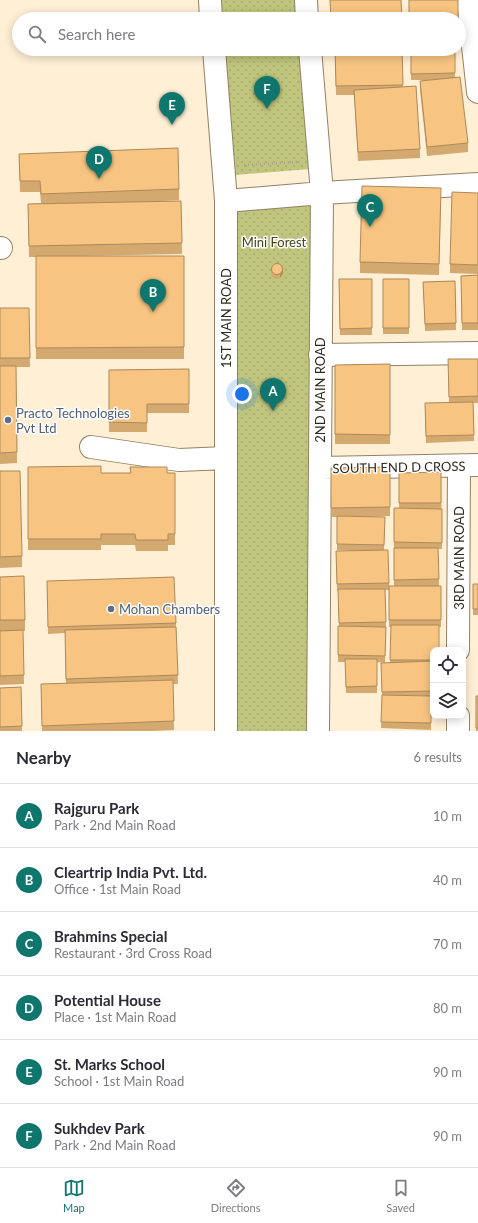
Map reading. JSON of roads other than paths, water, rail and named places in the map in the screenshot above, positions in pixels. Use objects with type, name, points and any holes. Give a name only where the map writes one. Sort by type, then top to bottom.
[{"type":"street","points":[[210,0],[211,12]]},
{"type":"street","points":[[306,0],[307,12]]},
{"type":"street","points":[[468,0],[478,92]]},
{"type":"street","name":"1ST MAIN ROAD","points":[[215,56],[226,201],[226,731]]},
{"type":"street","name":"2ND MAIN ROAD","points":[[311,56],[322,193],[318,731]]},
{"type":"street","points":[[226,201],[322,193],[478,184]]},
{"type":"street","points":[[320,355],[478,353]]},
{"type":"street","points":[[91,447],[179,460],[226,458]]},
{"type":"street","name":"SOUTH END D CROSS","points":[[320,468],[468,466]]},
{"type":"street","name":"3RD MAIN ROAD","points":[[458,647],[468,466]]},
{"type":"street","points":[[458,719],[458,731]]},
{"type":"place","name":"Sukhdev Park","points":[[267,109]]},
{"type":"place","name":"St. Marks School","points":[[172,125]]},
{"type":"place","name":"Potential House","points":[[99,179]]},
{"type":"place","name":"Brahmins Special","points":[[370,227]]},
{"type":"place","name":"Cleartrip India Pvt. Ltd.","points":[[153,312]]},
{"type":"place","name":"Rajguru Park","points":[[273,411]]},
{"type":"place","name":"Practo Technologies Pvt Ltd","points":[[8,420]]},
{"type":"place","name":"Mohan Chambers","points":[[111,609]]},
{"type":"park label","name":"Mini Forest","points":[[274,242]]}]
